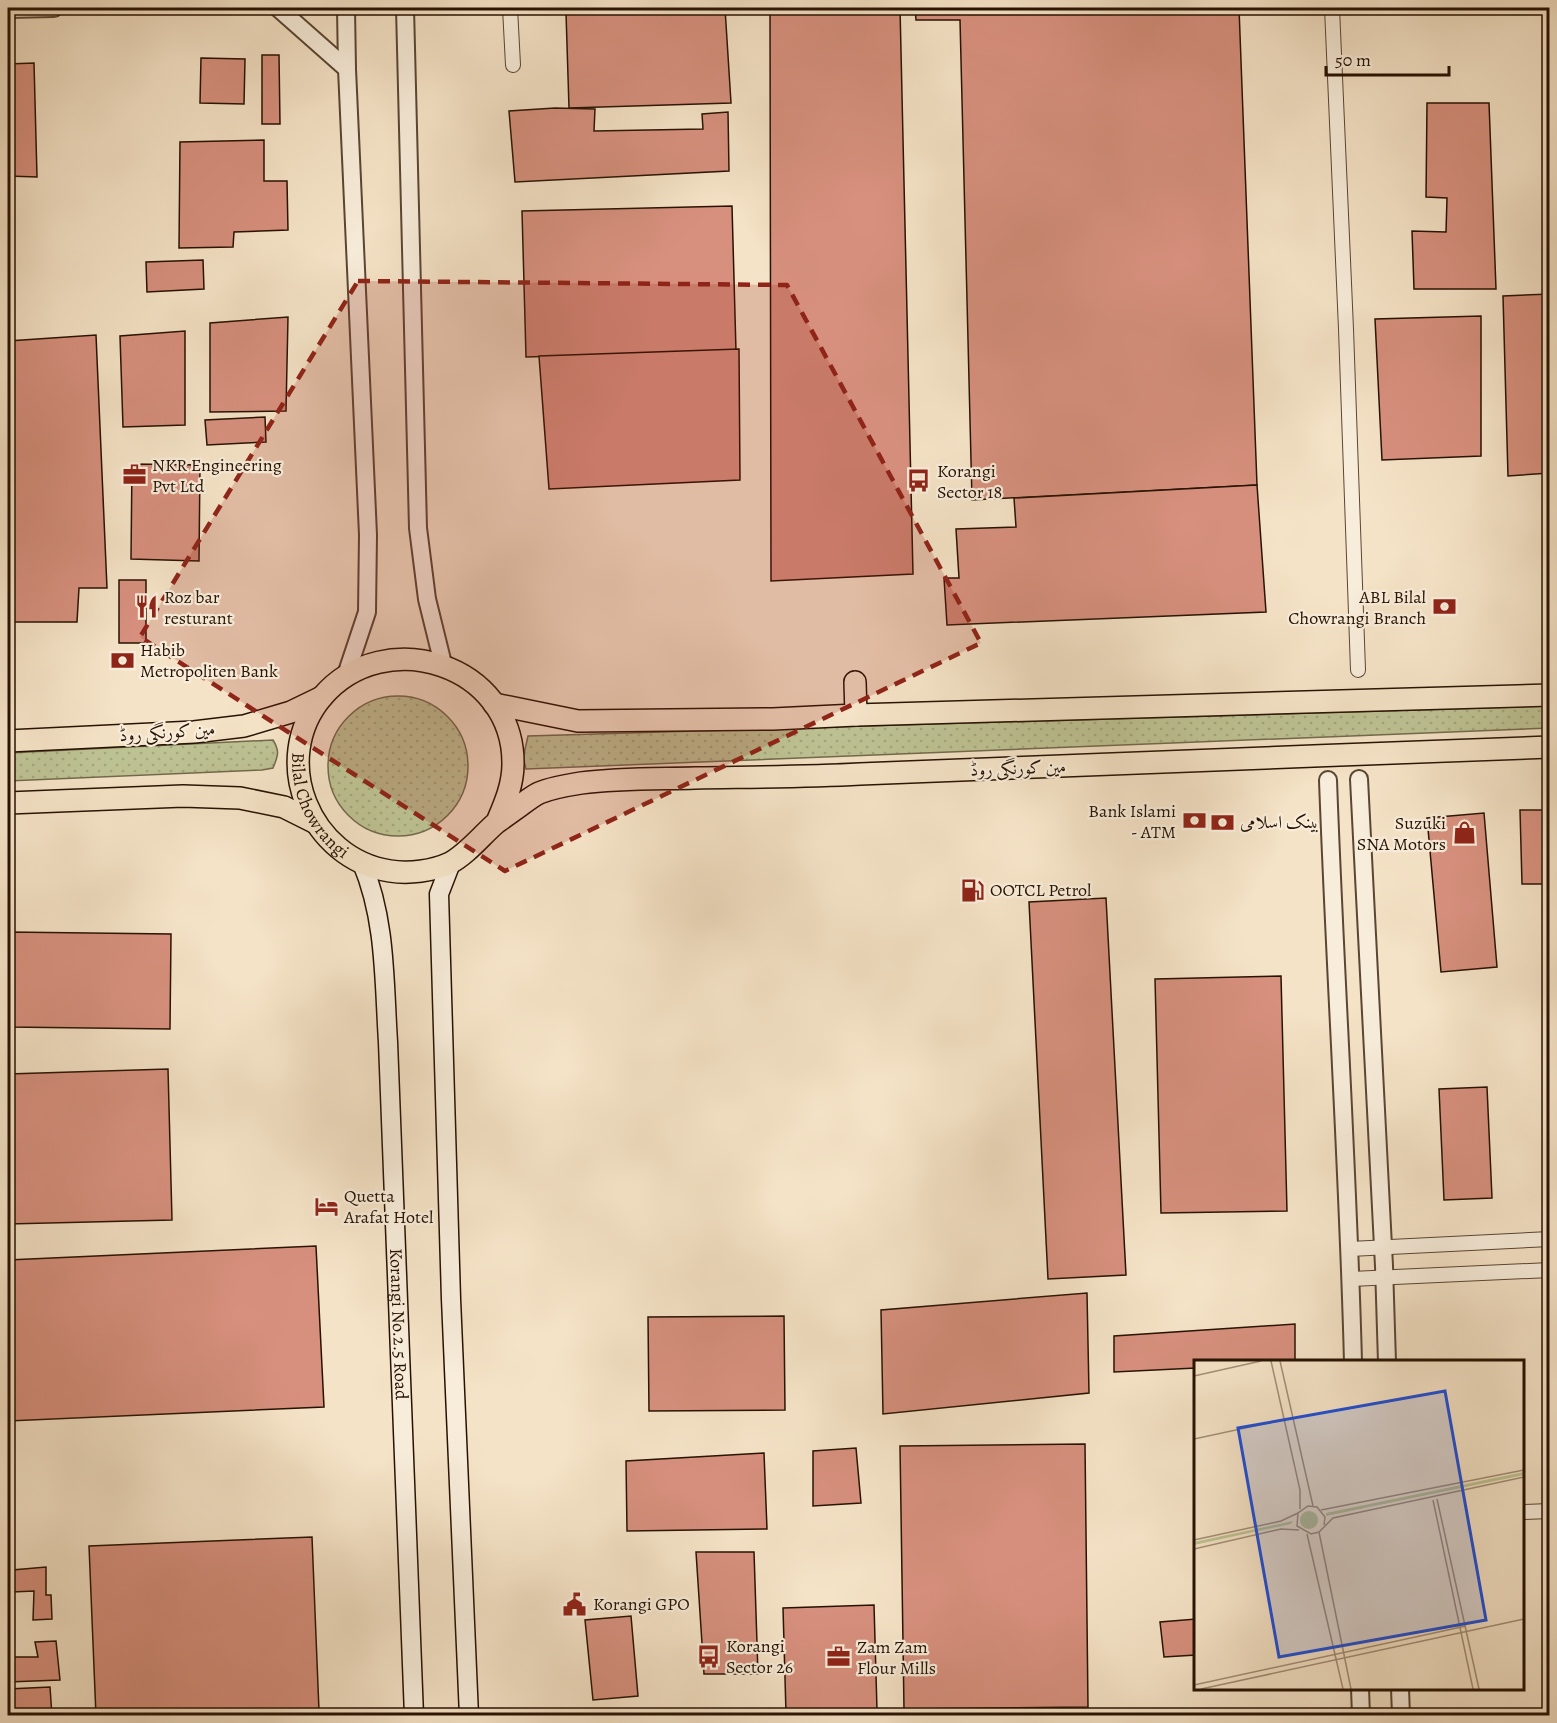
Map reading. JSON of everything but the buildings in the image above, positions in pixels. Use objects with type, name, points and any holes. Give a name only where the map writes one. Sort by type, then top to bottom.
[{"type":"main road","name":"Bilal Chowrangi","points":[[410,658],[443,664],[472,681],[494,704],[508,732],[514,762],[510,794],[497,822],[451,863],[422,872],[391,872],[362,863],[336,847],[314,822],[301,791],[298,758],[305,726],[322,697],[346,675],[377,662],[388,660],[410,658]]},
{"type":"main road","points":[[855,681],[856,715]]},
{"type":"main road","points":[[494,704],[578,721],[773,719],[1550,695]]},
{"type":"main road","name":"مین کورنگی روڈ","points":[[8,741],[194,732],[244,726],[291,712],[322,697]]},
{"type":"main road","name":"مین کورنگی روڈ","points":[[497,822],[538,794],[577,783],[1550,747]]},
{"type":"main road","points":[[8,803],[183,796],[240,798],[284,807],[314,822]]},
{"type":"main road","name":"Korangi No.2.5 Road","points":[[362,863],[371,886],[381,932],[388,1042],[414,1716]]},
{"type":"main road","points":[[451,863],[439,894],[450,1251],[469,1716]]},
{"type":"street","points":[[8,9],[54,8]]},
{"type":"street","points":[[278,8],[347,69]]},
{"type":"street","points":[[346,8],[368,535],[367,612],[346,675]]},
{"type":"street","points":[[405,8],[418,528],[427,599],[443,664]]},
{"type":"street","points":[[510,8],[513,64]]},
{"type":"street","points":[[1332,8],[1358,670]]},
{"type":"street","points":[[1359,779],[1387,1360]]},
{"type":"street","points":[[1328,780],[1334,949],[1350,1249],[1353,1360]]},
{"type":"street","points":[[1350,1249],[1550,1239]]},
{"type":"street","points":[[1351,1279],[1550,1270]]},
{"type":"street","points":[[1524,1512],[1550,1511]]},
{"type":"street","points":[[1360,1690],[1360,1716]]},
{"type":"street","points":[[1400,1690],[1401,1716]]},
{"type":"highlighted area","points":[[358,281],[787,285],[981,643],[505,871],[140,637]]},
{"type":"green space","points":[[398,696],[425,702],[437,708],[447,717],[456,727],[462,739],[468,766],[462,793],[456,805],[447,815],[437,824],[425,830],[398,836],[371,830],[359,824],[349,815],[340,805],[334,793],[328,766],[334,739],[340,727],[349,717],[359,708],[371,702]]},
{"type":"green space","points":[[1549,706],[1549,728],[526,769],[523,758],[528,736]]},
{"type":"green space","points":[[273,740],[278,754],[276,760],[273,768],[262,770],[8,781],[8,753]]},
{"type":"place","name":"NKR Engineering Pvt Ltd","points":[[134,475]]},
{"type":"place","name":"Korangi Sector 18","points":[[919,481]]},
{"type":"place","name":"Roz bar resturant","points":[[146,607]]},
{"type":"place","name":"ABL Bilal Chowrangi Branch","points":[[1444,607]]},
{"type":"place","name":"Habib Metropoliten Bank","points":[[122,660]]},
{"type":"place","name":"Bank Islami - ATM","points":[[1194,821]]},
{"type":"place","name":"بینک اسلامی","points":[[1222,822]]},
{"type":"place","name":"Suzuki SNA Motors","points":[[1464,833]]},
{"type":"place","name":"OOTCL Petrol","points":[[972,890]]},
{"type":"place","name":"Quetta Arafat Hotel","points":[[326,1206]]},
{"type":"place","name":"Korangi GPO","points":[[575,1604]]},
{"type":"place","name":"Korangi Sector 26","points":[[708,1656]]},
{"type":"place","name":"Zam Zam Flour Mills","points":[[839,1657]]}]
